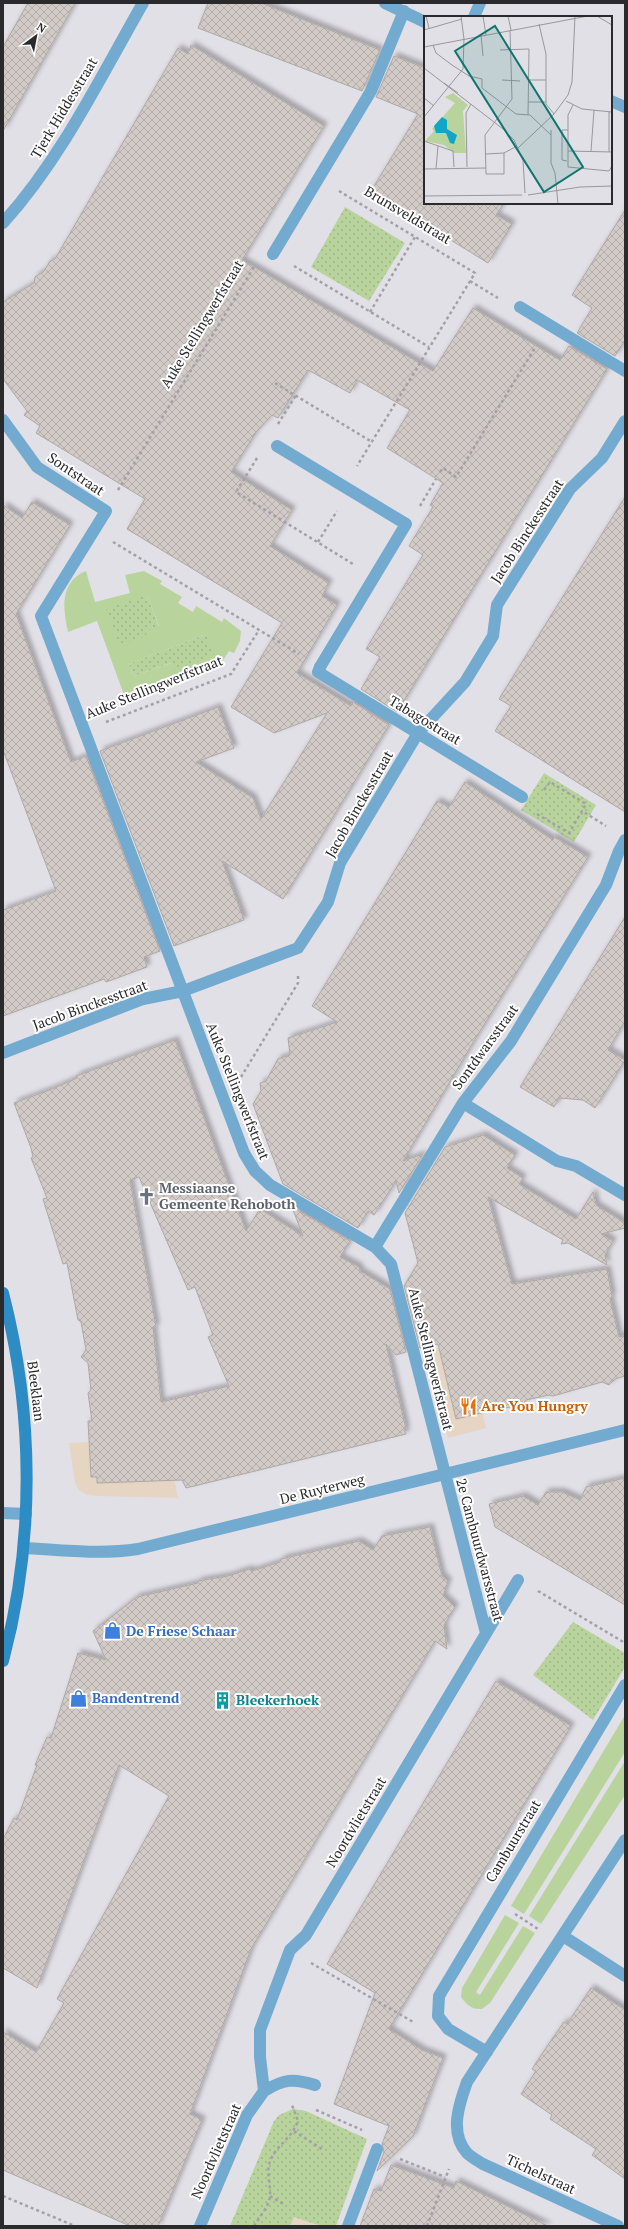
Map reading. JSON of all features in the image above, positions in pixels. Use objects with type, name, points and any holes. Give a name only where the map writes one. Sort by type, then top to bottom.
[{"type":"street","name":"Tjerk Hiddesstraat","points":[[3,223],[28,194],[56,154],[143,3]]},
{"type":"street","points":[[385,3],[424,21]]},
{"type":"street","points":[[474,16],[480,3]]},
{"type":"street","points":[[273,254],[371,91],[404,11]]},
{"type":"street","points":[[612,101],[625,107]]},
{"type":"street","points":[[520,307],[625,371]]},
{"type":"street","name":"Sontstraat","points":[[3,420],[37,467],[106,511]]},
{"type":"street","name":"Jacob Binckesstraat","points":[[3,1053],[144,999],[183,991],[298,948],[328,902],[340,863],[418,733],[465,682],[493,636],[497,606],[570,489],[602,458],[625,421]]},
{"type":"street","points":[[277,446],[406,524],[320,667]]},
{"type":"street","name":"Auke Stellingwerfstraat","points":[[106,511],[42,616],[244,1153],[255,1171],[270,1185],[374,1247],[391,1264],[444,1475]]},
{"type":"street","name":"Tabagostraat","points":[[320,667],[318,672],[522,797]]},
{"type":"street","name":"Sontdwarsstraat","points":[[374,1247],[463,1103],[515,1034],[606,885],[623,848]]},
{"type":"street","points":[[463,1103],[557,1161],[576,1166],[625,1195]]},
{"type":"street","name":"Bleeklaan","points":[[3,1293],[15,1345],[26,1432],[26,1514],[24,1548],[18,1597],[3,1661]]},
{"type":"street","name":"De Ruyterweg","points":[[24,1548],[115,1553],[138,1549],[625,1430]]},
{"type":"street","name":"2e Cambuurdwarsstraat","points":[[444,1475],[486,1633]]},
{"type":"street","points":[[3,1513],[26,1514]]},
{"type":"street","name":"Noordvlietstraat","points":[[264,2091],[260,2057],[260,2030],[290,1950],[306,1935],[518,1580]]},
{"type":"street","name":"Cambuurstraat","points":[[438,2016],[439,1996],[625,1685]]},
{"type":"street","points":[[460,2140],[456,2124],[458,2106],[467,2082],[625,1840]]},
{"type":"street","points":[[561,1939],[625,1976]]},
{"type":"street","points":[[438,2016],[448,2029],[487,2052]]},
{"type":"street","name":"Noordvlietstraat","points":[[200,2226],[247,2115],[264,2091],[281,2082],[298,2080],[315,2085]]},
{"type":"street","name":"Tichelstraat","points":[[460,2140],[468,2153],[483,2164],[618,2226]]},
{"type":"street","points":[[348,2226],[377,2149]]},
{"type":"path","name":"Brunsveldstraat","points":[[318,178],[475,273],[470,280]]},
{"type":"path","points":[[370,312],[415,237]]},
{"type":"path","points":[[273,254],[429,347]]},
{"type":"path","name":"Auke Stellingwerfstraat","points":[[106,511],[258,261],[273,254]]},
{"type":"path","points":[[318,542],[372,442],[470,280],[503,301],[520,307]]},
{"type":"path","points":[[440,472],[443,468],[456,477],[536,346]]},
{"type":"path","points":[[275,383],[372,442]]},
{"type":"path","points":[[276,427],[296,396]]},
{"type":"path","points":[[260,453],[236,492],[374,577]]},
{"type":"path","points":[[406,524],[436,479]]},
{"type":"path","points":[[94,531],[320,667]]},
{"type":"path","name":"Auke Stellingwerfstraat","points":[[85,730],[231,674],[259,630]]},
{"type":"path","points":[[550,782],[586,804],[569,833],[532,811],[536,804],[550,782]]},
{"type":"path","points":[[522,797],[536,804]]},
{"type":"path","points":[[582,811],[612,830]]},
{"type":"path","points":[[225,1103],[298,983],[298,948]]},
{"type":"path","points":[[518,1580],[625,1643]]},
{"type":"path","points":[[494,1902],[561,1939]]},
{"type":"path","points":[[290,1950],[413,2024],[438,2016]]},
{"type":"path","points":[[254,2226],[268,2204],[270,2196],[268,2175],[271,2160],[294,2131],[298,2121],[289,2098]]},
{"type":"path","points":[[294,2131],[322,2149]]},
{"type":"path","points":[[427,2226],[460,2140]]},
{"type":"path","points":[[3,2196],[75,2226]]},
{"type":"path","points":[[270,2196],[285,2205]]},
{"type":"shaded area","points":[[465,1341],[486,1428],[448,1438],[426,1351]]},
{"type":"shaded area","points":[[166,1438],[178,1498],[87,1495],[79,1490],[75,1483],[69,1443]]},
{"type":"shaded area","points":[[294,2216],[321,2226],[290,2226]]},
{"type":"green space","points":[[345,207],[405,243],[369,301],[311,267]]},
{"type":"green space","points":[[86,571],[95,602],[130,593],[125,575],[144,571],[162,581],[160,584],[182,597],[178,603],[193,612],[196,606],[222,622],[224,618],[241,631],[240,641],[234,653],[229,651],[218,668],[173,685],[170,680],[154,686],[156,691],[127,703],[97,621],[68,632],[64,606],[65,597],[71,582],[77,576]],"holes":[[[147,595],[159,626],[145,631]],[[206,634],[175,671],[172,663],[134,676],[129,664]]]},
{"type":"green space","points":[[147,595],[159,627],[145,631],[147,636],[119,645],[106,609]]},
{"type":"green space","points":[[206,634],[214,655],[175,671],[171,663],[134,676],[129,664]]},
{"type":"green space","points":[[544,773],[596,805],[574,842],[521,810]]},
{"type":"green space","points":[[573,1622],[625,1653],[625,1667],[593,1720],[533,1675]]},
{"type":"green space","points":[[625,1715],[625,1752],[524,1914],[511,1906]]},
{"type":"green space","points":[[625,1761],[625,1795],[541,1924],[529,1916]]},
{"type":"green space","points":[[505,1915],[519,1923],[476,1992],[480,1995],[523,1926],[535,1933],[490,2003],[482,2009],[475,2009],[467,2004],[461,1997],[462,1988]]},
{"type":"green space","points":[[293,2109],[306,2111],[367,2139],[336,2226],[321,2226],[294,2217],[290,2226],[230,2226],[274,2121],[279,2115]]},
{"type":"building","points":[[28,3],[75,3],[3,131],[3,47]]},
{"type":"building","points":[[208,3],[261,3],[380,50],[362,91],[198,28]]},
{"type":"building","points":[[191,45],[324,126],[242,260],[433,371],[473,308],[560,360],[569,346],[607,369],[397,712],[361,689],[380,657],[366,649],[423,555],[409,546],[433,507],[430,505],[443,483],[387,448],[410,410],[357,380],[350,393],[308,370],[278,418],[272,415],[256,432],[231,472],[292,510],[270,546],[329,583],[322,596],[337,605],[297,673],[351,706],[353,702],[389,725],[283,899],[222,861],[244,920],[174,946],[100,751],[218,707],[234,748],[196,762],[253,798],[261,819],[327,713],[274,733],[231,707],[282,623],[127,529],[145,499],[36,433],[40,426],[24,415],[27,411],[3,379],[3,302],[34,283],[35,277],[44,271],[50,261],[55,259],[178,48],[188,54]]},
{"type":"building","points":[[394,56],[424,68],[424,204],[503,204],[496,215],[512,224],[488,263],[371,191],[418,114],[376,97]]},
{"type":"building","points":[[625,210],[625,340],[615,356],[577,333],[592,308],[572,295]]},
{"type":"building","points":[[625,497],[625,812],[495,731],[511,706],[499,699]]},
{"type":"building","points":[[32,502],[70,525],[16,614],[71,762],[86,756],[160,951],[144,957],[147,967],[106,982],[104,979],[3,1016],[3,910],[56,891],[3,750],[3,505],[22,518]]},
{"type":"building","points":[[465,782],[553,840],[554,837],[588,857],[477,1036],[403,1161],[423,1154],[399,1193],[396,1181],[374,1215],[368,1211],[358,1228],[283,1184],[253,1104],[261,1091],[260,1083],[266,1081],[278,1059],[290,1055],[288,1038],[337,1022],[312,1006],[437,801],[449,807]]},
{"type":"building","points":[[625,917],[625,1021],[608,1050],[625,1060],[595,1108],[583,1100],[559,1098],[554,1107],[520,1087]]},
{"type":"building","points":[[175,1040],[246,1231],[260,1209],[303,1236],[292,1207],[350,1241],[340,1257],[359,1267],[360,1271],[390,1289],[406,1352],[396,1355],[386,1344],[406,1434],[186,1488],[182,1480],[97,1483],[97,1477],[91,1477],[88,1421],[92,1421],[88,1393],[91,1390],[88,1363],[81,1357],[86,1350],[81,1322],[78,1320],[67,1263],[63,1264],[43,1199],[47,1198],[31,1158],[33,1157],[31,1148],[14,1103],[52,1089],[77,1078],[76,1076]],"holes":[[[139,1177],[188,1290],[195,1287],[213,1335],[208,1337],[229,1386],[161,1402],[153,1327],[156,1327],[130,1180]]]},
{"type":"building","points":[[483,1135],[515,1155],[507,1168],[523,1178],[519,1184],[576,1219],[593,1192],[596,1205],[625,1223],[625,1228],[601,1234],[613,1241],[605,1255],[607,1265],[568,1243],[561,1244],[563,1240],[488,1197],[512,1284],[607,1269],[612,1296],[610,1299],[619,1337],[625,1336],[625,1376],[615,1379],[609,1385],[602,1382],[553,1396],[549,1395],[526,1400],[523,1404],[497,1410],[491,1408],[481,1413],[456,1419],[438,1344],[420,1348],[404,1286],[418,1263],[405,1213],[445,1147]]},
{"type":"building","points":[[625,1478],[625,1605],[495,1527],[489,1504],[523,1496],[538,1505],[546,1492],[562,1492],[580,1500],[586,1487]]},
{"type":"building","points":[[430,1527],[442,1576],[448,1581],[443,1596],[455,1607],[444,1625],[447,1649],[435,1641],[251,1949],[190,2114],[202,2120],[158,2226],[130,2226],[3,2170],[3,2032],[36,2052],[64,2003],[57,1999],[169,1796],[119,1765],[37,1988],[3,1968],[3,1839],[14,1818],[17,1820],[37,1765],[35,1765],[47,1737],[51,1738],[78,1653],[106,1660],[93,1631],[137,1597],[198,1583],[198,1581],[228,1576],[249,1569],[252,1571],[280,1562],[281,1559],[359,1541],[373,1550],[382,1536]]},
{"type":"building","points":[[496,1681],[571,1726],[389,2029],[422,2050],[443,2058],[413,2136],[377,2171],[384,2152],[382,2144],[389,2126],[334,2104],[375,1993],[327,1964]]},
{"type":"building","points":[[591,1988],[625,2010],[625,2179],[592,2155],[596,2149],[550,2119],[552,2115],[521,2094],[536,2071],[532,2069],[564,2022],[567,2024]]},
{"type":"building","points":[[391,2165],[454,2188],[456,2181],[548,2226],[360,2226],[374,2189],[381,2191]]},
{"type":"place","name":"Messiaanse Gemeente Rehoboth","points":[[146,1196]]},
{"type":"place","name":"Are You Hungry","points":[[468,1406]]},
{"type":"place","name":"De Friese Schaar","points":[[113,1631]]},
{"type":"place","name":"Bandentrend","points":[[79,1698]]},
{"type":"place","name":"Bleekerhoek","points":[[223,1700]]}]
